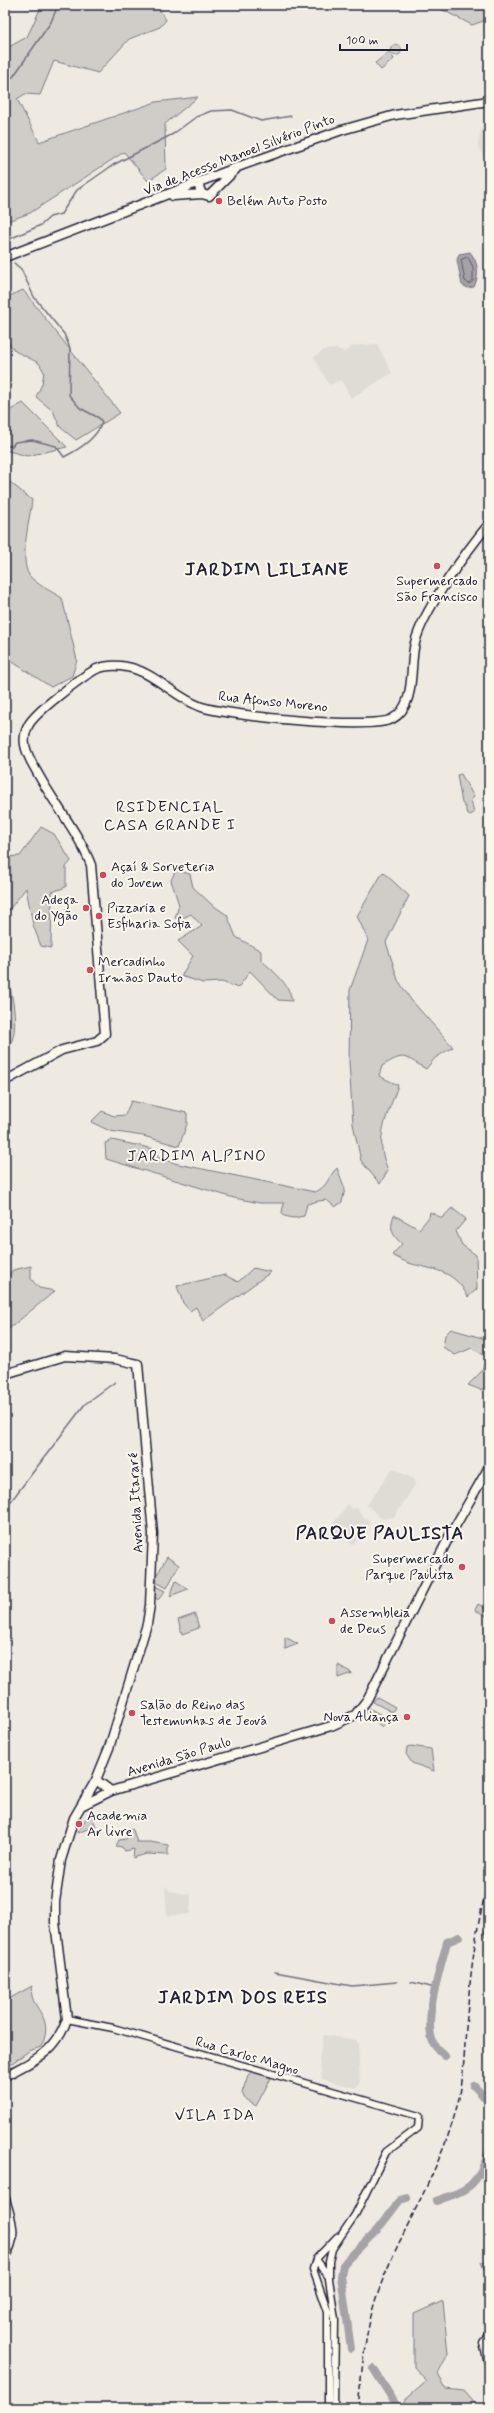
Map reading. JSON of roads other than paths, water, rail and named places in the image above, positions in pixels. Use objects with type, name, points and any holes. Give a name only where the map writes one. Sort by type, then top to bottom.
[{"type":"main road","name":"Via de Acesso Manoel Silvério Pinto","points":[[5,257],[238,167],[342,130],[394,115],[489,101]]},
{"type":"main road","points":[[166,196],[202,194],[205,196],[212,194],[238,167]]},
{"type":"main road","points":[[200,182],[199,187],[202,194]]},
{"type":"main road","name":"Rua Afonso Moreno","points":[[5,1081],[62,1050],[101,1039],[105,1034],[90,865],[82,845],[53,799],[27,753],[25,735],[31,721],[93,670],[116,666],[133,668],[192,703],[223,712],[285,719],[373,724],[391,720],[403,709],[407,701],[412,655],[420,630],[451,577],[489,524]]},
{"type":"main road","name":"Avenida Itararé","points":[[5,1374],[65,1356],[115,1359],[134,1363],[139,1367],[153,1534],[150,1605],[147,1624],[109,1748],[96,1780],[82,1805]]},
{"type":"main road","name":"Avenida São Paulo","points":[[82,1805],[112,1791],[331,1726],[355,1715],[373,1690],[449,1537],[489,1468]]},
{"type":"main road","points":[[96,1780],[112,1791]]},
{"type":"main road","points":[[5,2076],[44,2054],[53,2047],[63,2032],[67,2019],[55,1902],[66,1841],[74,1818],[82,1805]]},
{"type":"main road","points":[[5,2200],[12,2221],[13,2233],[9,2251],[5,2256]]},
{"type":"main road","points":[[489,2334],[484,2340],[484,2346],[489,2363]]},
{"type":"street","name":"Rua Carlos Magno","points":[[67,2019],[113,2028],[419,2116],[419,2124],[416,2129],[386,2152],[355,2216],[342,2232]]},
{"type":"street","points":[[328,2408],[328,2312],[313,2274],[316,2259],[342,2232]]},
{"type":"street","points":[[334,2408],[335,2319],[329,2280],[329,2262],[332,2249],[342,2232]]},
{"type":"street","points":[[316,2259],[329,2280]]},
{"type":"street","points":[[318,2284],[325,2286],[329,2280]]},
{"type":"water","points":[[470,252],[475,260],[477,277],[474,287],[468,288],[462,285],[457,260],[459,254]]},
{"type":"waterway","points":[[5,79],[13,77],[51,22],[58,5]]},
{"type":"waterway","points":[[5,241],[41,225],[50,217],[61,214],[77,190],[113,165],[173,134],[196,117],[211,111],[232,110],[261,121],[291,116]]},
{"type":"waterway","points":[[5,446],[12,446],[15,442],[32,440],[56,446],[64,457],[81,447],[91,438],[100,428],[102,422],[99,418],[80,408],[69,395],[70,348],[64,334],[34,297],[21,269],[14,263]]},
{"type":"waterway","points":[[5,1509],[85,1404],[115,1382]]},
{"type":"waterway","points":[[445,2056],[434,2044],[430,2032],[431,2007],[447,1942],[459,1937]]},
{"type":"waterway","points":[[275,1972],[352,1986],[397,1982]]},
{"type":"waterway","points":[[411,1982],[435,1988]]},
{"type":"waterway","points":[[474,2086],[489,2102]]},
{"type":"waterway","points":[[436,2201],[457,2193],[470,2185],[480,2173],[489,2152]]},
{"type":"waterway","points":[[351,2349],[341,2276],[343,2265],[378,2229],[400,2200],[407,2198]]},
{"type":"waterway","points":[[373,2368],[398,2408]]},
{"type":"railway","points":[[358,2408],[367,2337],[377,2295],[386,2271],[441,2155],[457,2106],[462,2077],[471,1972],[480,1916],[489,1879]]},
{"type":"place","name":"Belém Auto Posto","points":[[219,201]]},
{"type":"place","name":"Supermercado São Francisco","points":[[437,566]]},
{"type":"place","name":"Açaí & Sorveteria do Jovem","points":[[103,875]]},
{"type":"place","name":"Adega do Ygão","points":[[86,908]]},
{"type":"place","name":"Pizzaria e Esfiharia Sofia","points":[[99,916]]},
{"type":"place","name":"Mercadinho Irmãos Dauto","points":[[90,970]]},
{"type":"place","name":"Supermercado Parque Paulista","points":[[462,1567]]},
{"type":"place","name":"Assembleia de Deus","points":[[332,1621]]},
{"type":"place","name":"Salão do Reino das Testemunhas de Jeová","points":[[132,1713]]},
{"type":"place","name":"Nova Aliança","points":[[407,1717]]},
{"type":"place","name":"Academia Ar livre","points":[[79,1824]]},
{"type":"district","name":"JARDIM LILIANE","points":[[267,570]]},
{"type":"district","name":"RSIDENCIAL CASA GRANDE I","points":[[170,816]]},
{"type":"district","name":"JARDIM ALPINO","points":[[197,1156]]},
{"type":"district","name":"PARQUE PAULISTA","points":[[380,1534]]},
{"type":"district","name":"JARDIM DOS REIS","points":[[243,1998]]},
{"type":"district","name":"VILA IDA","points":[[215,2115]]}]
